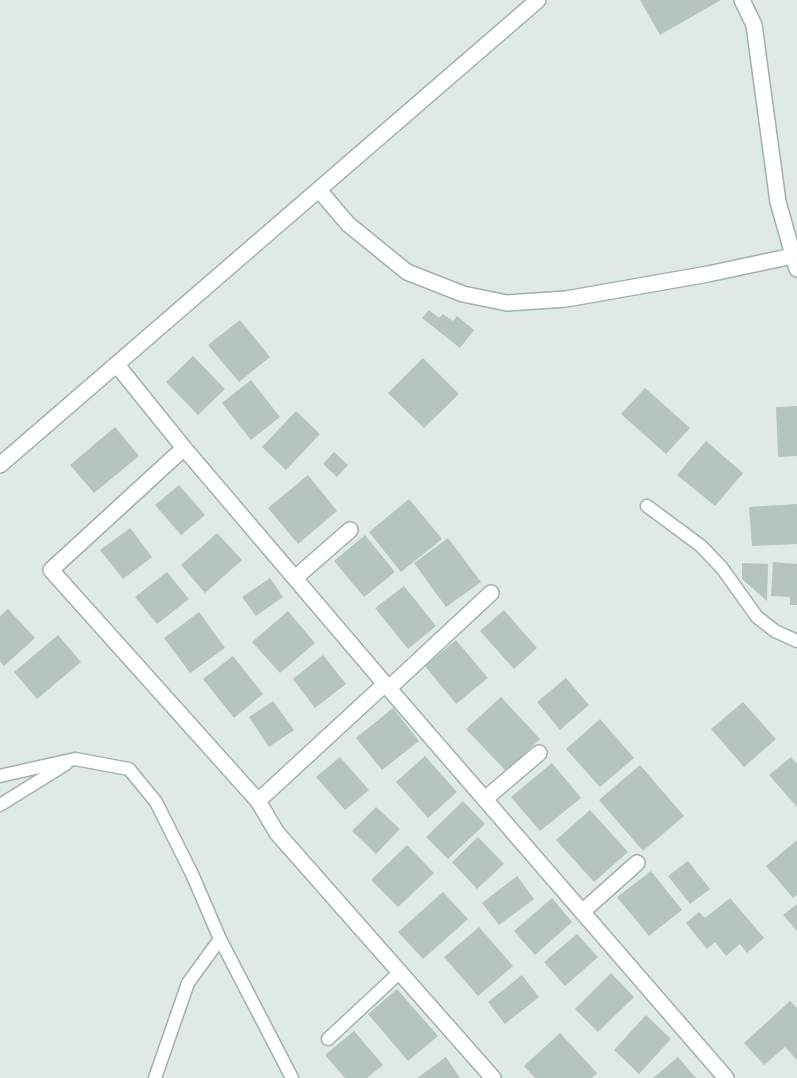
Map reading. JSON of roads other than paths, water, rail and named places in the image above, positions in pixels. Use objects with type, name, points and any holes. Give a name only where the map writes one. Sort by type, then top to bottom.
[{"type":"street","points":[[0,465],[538,0]]},
{"type":"street","points":[[319,190],[348,224],[407,272],[463,294],[507,303],[566,299],[796,260],[778,202],[754,25],[742,0]]},
{"type":"street","points":[[117,365],[184,448],[387,686],[726,1078]]},
{"type":"street","points":[[184,448],[51,570],[258,801],[277,833],[493,1078]]},
{"type":"street","points":[[295,578],[350,530]]},
{"type":"street","points":[[258,801],[491,593]]},
{"type":"street","points":[[485,799],[539,753]]},
{"type":"street","points":[[582,912],[637,863]]},
{"type":"lane","points":[[647,506],[702,546],[722,568],[757,617],[775,631],[797,641]]},
{"type":"lane","points":[[0,805],[75,759]]},
{"type":"lane","points":[[0,776],[75,759],[129,769],[156,802],[192,874],[220,939],[292,1078]]},
{"type":"lane","points":[[155,1078],[188,982],[220,939]]},
{"type":"lane","points":[[328,1039],[400,972]]}]
